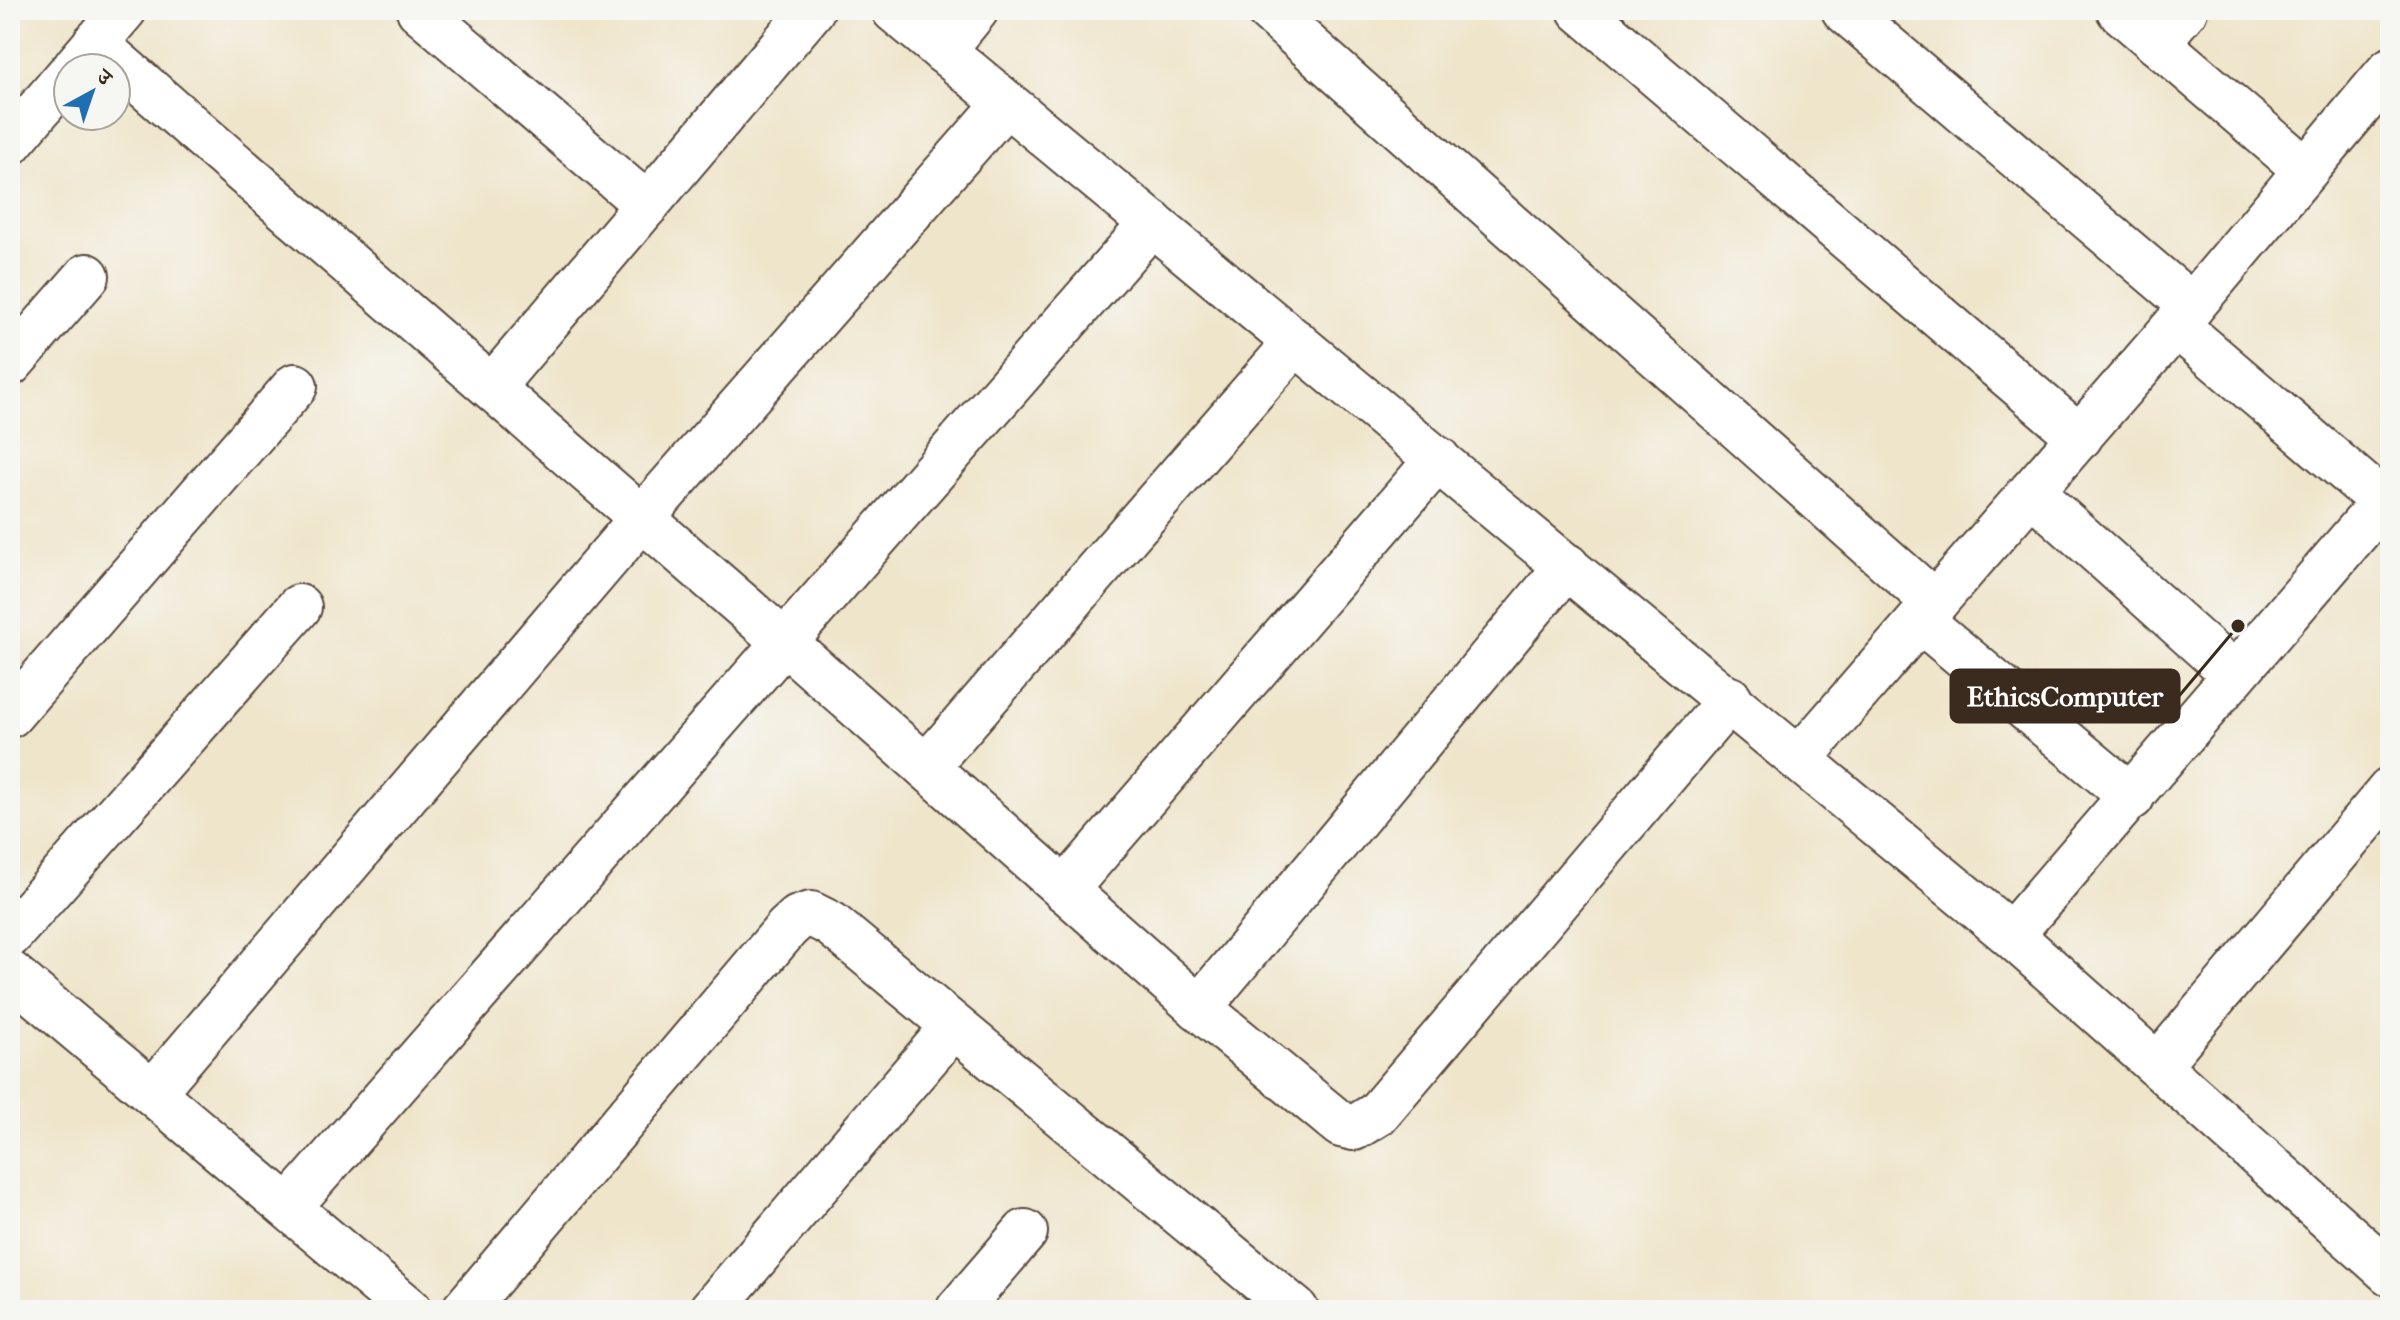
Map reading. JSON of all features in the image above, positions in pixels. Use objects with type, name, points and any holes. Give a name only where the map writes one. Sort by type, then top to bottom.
[{"type":"street","points":[[88,52],[124,10]]},
{"type":"street","points":[[419,10],[647,205]]},
{"type":"street","points":[[894,10],[1730,699],[2011,935],[2390,1273]]},
{"type":"street","points":[[943,51],[976,10]]},
{"type":"street","points":[[1268,10],[2132,797]]},
{"type":"street","points":[[1844,10],[2386,498],[2011,935]]},
{"type":"street","points":[[2119,10],[2306,170]]},
{"type":"street","points":[[2157,43],[2185,10]]},
{"type":"street","points":[[1591,14],[2080,437]]},
{"type":"street","points":[[492,387],[647,205],[789,18]]},
{"type":"street","points":[[1800,758],[2080,437],[2390,70]]},
{"type":"street","points":[[10,143],[52,94]]},
{"type":"street","points":[[153,1092],[642,518],[1006,103]]},
{"type":"street","points":[[132,104],[492,387],[1199,1008],[1341,1125],[1354,1128],[1366,1123],[1730,699]]},
{"type":"street","points":[[289,1207],[1152,223]]},
{"type":"street","points":[[10,364],[87,276]]},
{"type":"street","points":[[926,767],[1296,342]]},
{"type":"street","points":[[10,715],[295,386]]},
{"type":"street","points":[[1065,890],[1438,459]]},
{"type":"street","points":[[2031,492],[2234,674]]},
{"type":"street","points":[[1199,1008],[1567,566]]},
{"type":"street","points":[[10,935],[299,607]]},
{"type":"street","points":[[2158,1065],[2390,790]]},
{"type":"street","points":[[464,1310],[798,918],[819,915],[1296,1310]]},
{"type":"street","points":[[10,973],[410,1310]]},
{"type":"street","points":[[711,1310],[953,1027]]},
{"type":"street","points":[[958,1310],[1025,1232]]},
{"type":"place","name":"EthicsComputer","points":[[2238,626]]}]
